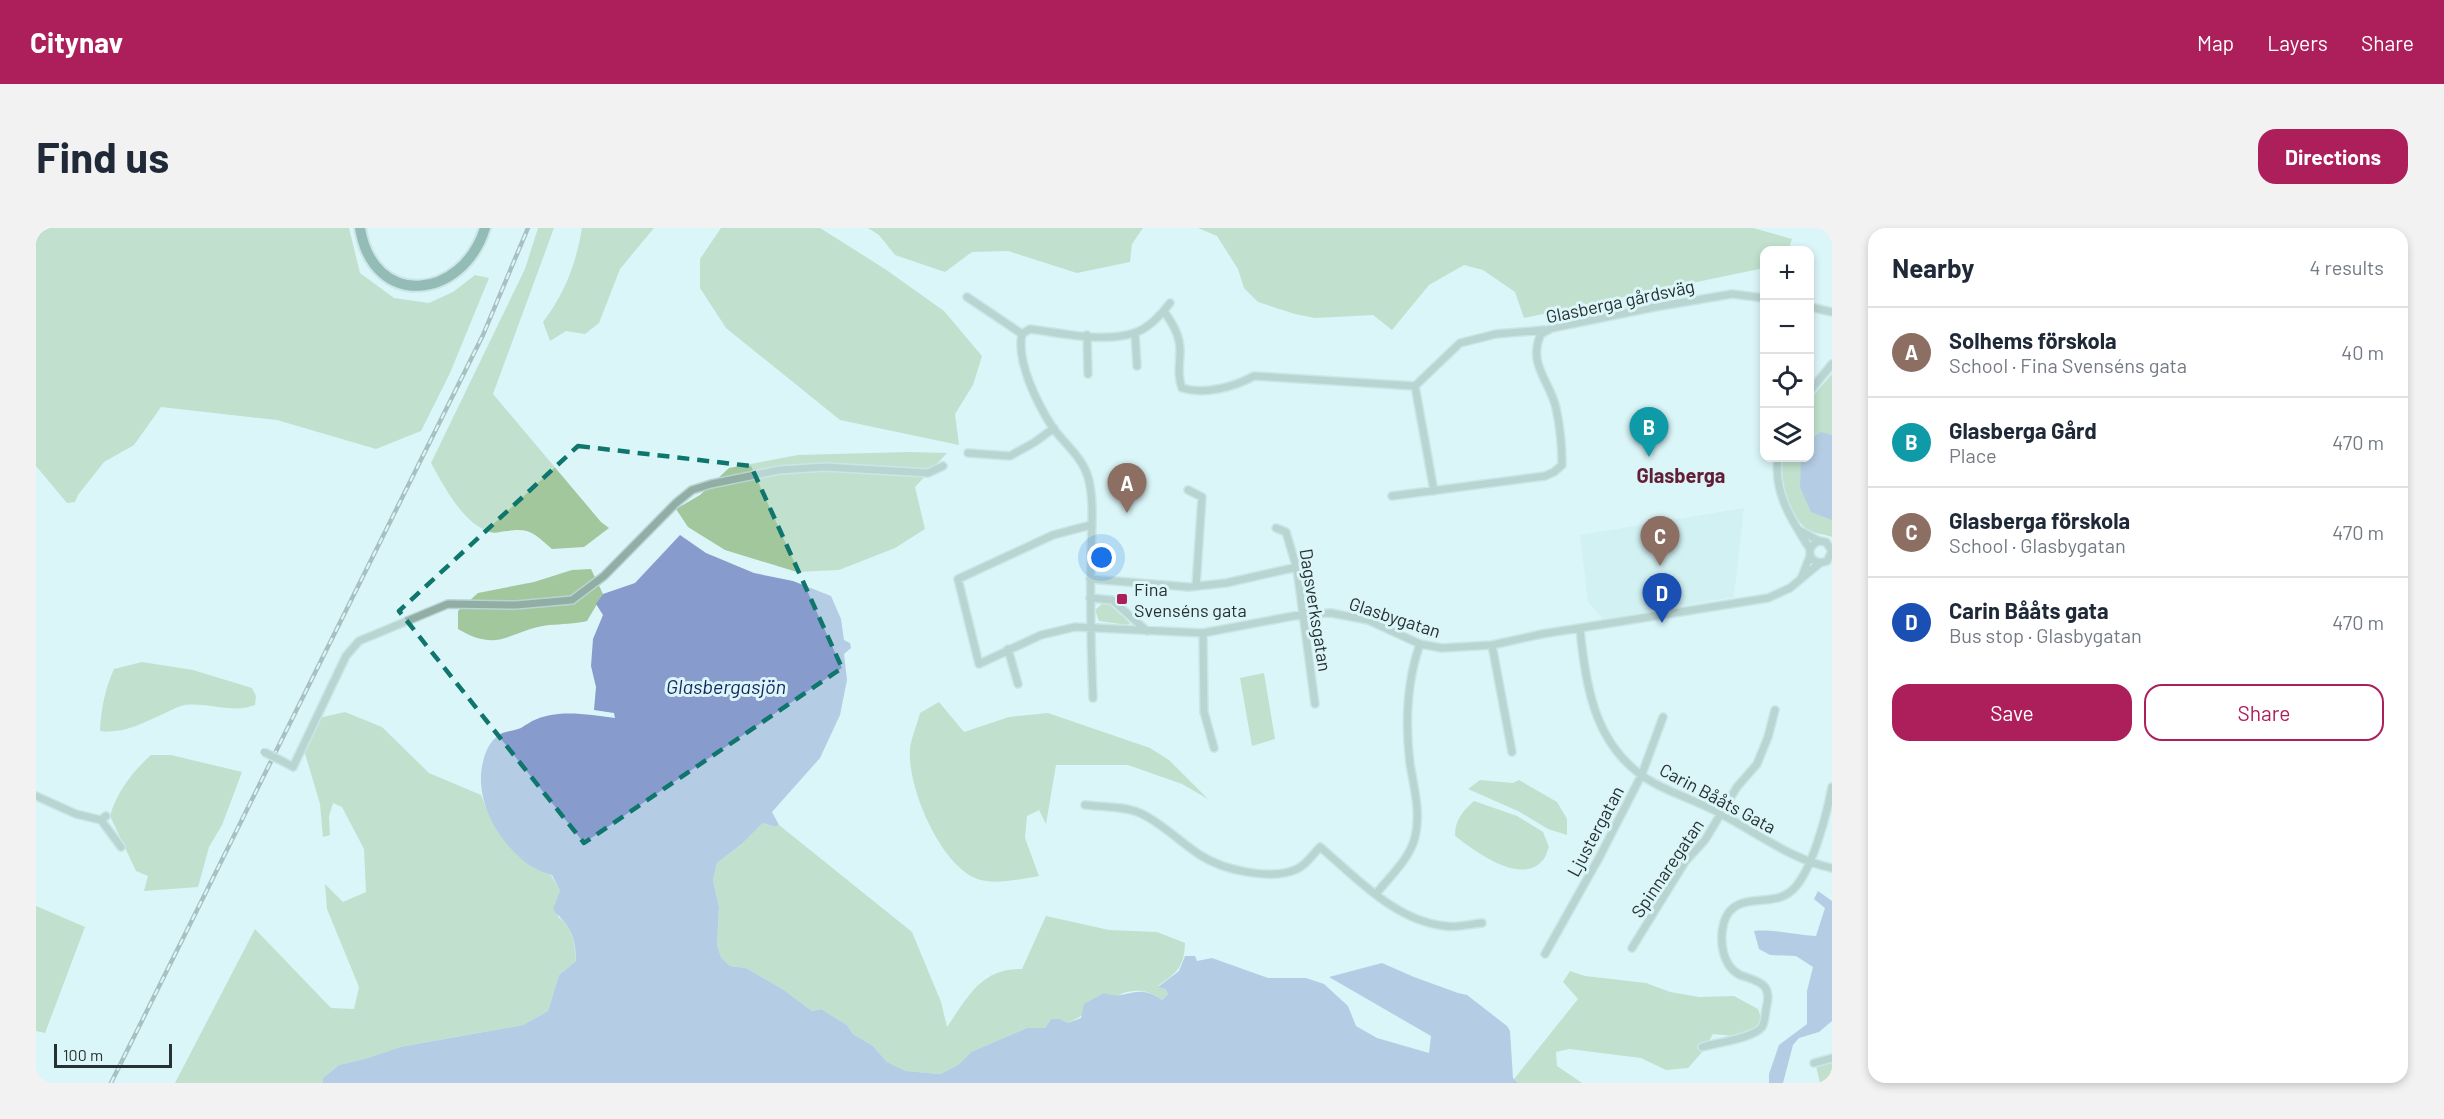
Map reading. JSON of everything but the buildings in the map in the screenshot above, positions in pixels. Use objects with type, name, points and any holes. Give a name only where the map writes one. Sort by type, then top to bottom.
[{"type":"main road","points":[[360,228],[365,250],[377,267],[403,283],[420,286],[440,282],[456,273],[476,250],[485,228]]},
{"type":"street","name":"Glasberga gårdsväg","points":[[1392,496],[1545,476],[1562,465],[1556,407],[1538,366],[1535,346],[1541,334],[1655,307],[1732,294],[1760,298]]},
{"type":"street","points":[[967,297],[1022,334]]},
{"type":"street","points":[[1093,698],[1090,628],[1091,525],[1088,477],[1077,457],[1054,428],[1038,402],[1023,364],[1020,346],[1022,334],[1030,329],[1088,336],[1135,333],[1164,311],[1170,303]]},
{"type":"street","points":[[1814,308],[1832,312]]},
{"type":"street","points":[[1164,311],[1176,330],[1180,350],[1178,378],[1182,388],[1191,391],[1235,386],[1254,376],[1415,386],[1460,343],[1496,334],[1547,331]]},
{"type":"street","points":[[1135,333],[1137,366]]},
{"type":"street","points":[[1088,336],[1088,374]]},
{"type":"street","points":[[1814,385],[1832,364]]},
{"type":"street","points":[[1415,386],[1434,491]]},
{"type":"street","points":[[968,453],[1010,456],[1054,428]]},
{"type":"street","points":[[1778,462],[1778,485],[1785,507],[1814,561],[1826,562],[1832,551],[1829,544],[1799,530]]},
{"type":"street","points":[[256,748],[293,767],[346,656],[359,641],[448,604],[516,605],[572,600],[604,576],[667,510],[692,490],[724,480],[779,470],[825,467],[928,473],[943,466]]},
{"type":"street","points":[[1188,490],[1202,497],[1196,586]]},
{"type":"street","name":"Glasbygatan","points":[[1091,525],[1053,535],[958,579],[979,664],[1008,649],[1052,632],[1075,627],[1203,633],[1304,614],[1331,613],[1368,620],[1420,644],[1442,648],[1492,645],[1768,598],[1790,588],[1826,562]]},
{"type":"street","name":"Dagsverksgatan","points":[[1276,528],[1288,535],[1297,567],[1315,704]]},
{"type":"street","points":[[1801,579],[1813,543],[1819,541]]},
{"type":"street","points":[[1090,579],[1196,586],[1226,583],[1297,567]]},
{"type":"street","points":[[1090,598],[1112,600],[1147,631]]},
{"type":"street","name":"Carin Bååts Gata","points":[[1580,629],[1584,672],[1599,725],[1615,751],[1653,782],[1720,813],[1787,851],[1810,862],[1832,868]]},
{"type":"street","points":[[1203,633],[1204,712],[1214,748]]},
{"type":"street","points":[[1376,894],[1412,848],[1417,828],[1408,746],[1407,705],[1410,681],[1420,644]]},
{"type":"street","points":[[1492,645],[1512,752]]},
{"type":"street","points":[[1008,649],[1018,684]]},
{"type":"street","name":"Spinnaregatan","points":[[1632,948],[1685,862],[1713,829],[1720,813],[1737,787],[1757,764],[1768,737],[1775,710]]},
{"type":"street","name":"Ljustergatan","points":[[1545,954],[1600,856],[1642,774],[1663,717]]},
{"type":"street","points":[[1702,1047],[1754,1033],[1764,1022],[1768,996],[1765,987],[1736,972],[1724,956],[1722,933],[1727,916],[1733,908],[1743,902],[1780,897],[1789,893],[1800,882],[1810,862],[1832,787]]},
{"type":"street","points":[[36,796],[76,814],[103,818],[121,847]]},
{"type":"street","points":[[1085,805],[1140,814],[1204,858],[1224,867],[1242,871],[1274,873],[1292,871],[1305,863],[1320,847],[1396,908],[1430,923],[1455,927],[1482,923]]},
{"type":"street","points":[[1814,1063],[1832,1058]]},
{"type":"highlighted area","points":[[578,446],[751,466],[842,668],[584,843],[399,611]]},
{"type":"shaded area","points":[[1744,508],[1734,597],[1603,619],[1588,602],[1580,535]]},
{"type":"green space","points":[[36,228],[349,228],[360,273],[394,298],[429,303],[453,292],[475,275],[489,278],[450,373],[421,431],[376,449],[277,420],[161,407],[134,445],[104,462],[75,502],[67,503],[36,466]]},
{"type":"green space","points":[[538,228],[554,228],[493,394],[601,522],[609,528],[584,547],[552,549],[527,531],[492,533],[480,528],[455,503],[431,463],[525,269]]},
{"type":"green space","points":[[582,228],[654,228],[620,269],[599,323],[585,334],[566,331],[550,341],[543,322],[558,300],[568,278]]},
{"type":"green space","points":[[721,228],[820,228],[885,269],[944,311],[982,356],[973,385],[955,414],[959,445],[840,420],[726,328],[700,288],[700,259]]},
{"type":"green space","points":[[868,228],[1143,228],[1132,244],[1130,262],[1077,273],[1008,251],[972,252],[945,272],[895,255],[879,235]]},
{"type":"green space","points":[[1198,228],[1753,228],[1792,239],[1789,246],[1760,246],[1760,269],[1524,318],[1515,292],[1483,270],[1464,265],[1429,285],[1392,330],[1373,315],[1315,318],[1258,302],[1244,288],[1238,269],[1217,236]]},
{"type":"green space","points":[[1832,374],[1832,537],[1809,530],[1802,525],[1791,508],[1784,487],[1782,462],[1814,462],[1814,394]]},
{"type":"green space","points":[[947,453],[915,487],[925,529],[895,548],[839,570],[797,572],[725,550],[688,527],[676,509],[700,495],[729,468],[798,455]]},
{"type":"green space","points":[[591,569],[603,594],[587,621],[549,625],[495,640],[484,640],[458,629],[458,611],[478,593],[534,582],[572,570]]},
{"type":"green space","points":[[1103,603],[1109,604],[1130,623],[1128,625],[1099,621],[1095,610]]},
{"type":"green space","points":[[142,662],[193,670],[252,688],[256,696],[255,705],[229,708],[185,705],[133,727],[117,731],[100,731],[104,699],[114,669]]},
{"type":"green space","points":[[1264,673],[1275,739],[1252,746],[1240,678]]},
{"type":"green space","points":[[939,702],[964,732],[1009,717],[1048,713],[1150,748],[1169,760],[1208,799],[1182,784],[1128,765],[1056,765],[1046,824],[1039,810],[1027,816],[1025,838],[1039,876],[998,882],[975,878],[949,856],[938,840],[920,802],[910,765],[910,749],[920,713]]},
{"type":"green space","points":[[345,712],[382,727],[429,773],[481,795],[491,819],[534,868],[551,875],[560,891],[558,917],[570,931],[576,961],[559,975],[548,1011],[523,1025],[400,1047],[339,1065],[323,1078],[323,1083],[175,1083],[255,929],[331,1008],[354,1009],[359,987],[327,909],[325,884],[343,902],[366,892],[364,849],[342,807],[333,803],[329,816],[330,835],[323,837],[320,804],[304,750],[319,718]]},
{"type":"green space","points":[[151,755],[171,755],[242,772],[222,825],[209,847],[198,887],[144,891],[148,876],[136,871],[110,816],[126,783]]},
{"type":"green space","points":[[1480,780],[1513,783],[1519,780],[1557,802],[1567,819],[1567,835],[1548,829],[1518,811],[1468,789]]},
{"type":"green space","points":[[1474,801],[1517,816],[1543,832],[1549,847],[1543,860],[1534,867],[1523,870],[1510,868],[1485,857],[1455,836],[1456,825],[1460,817]]},
{"type":"green space","points":[[763,823],[775,827],[779,825],[912,932],[941,1002],[947,1027],[969,995],[986,979],[996,973],[1022,969],[1046,916],[1109,930],[1157,932],[1185,943],[1183,958],[1175,973],[1158,986],[1165,989],[1168,994],[1162,1000],[1150,993],[1126,992],[1068,1023],[1060,1019],[1051,1019],[1045,1028],[1027,1028],[971,1052],[958,1065],[940,1074],[906,1071],[887,1062],[873,1046],[853,1034],[847,1025],[821,1009],[812,1011],[784,990],[746,968],[730,966],[721,957],[717,945],[719,907],[713,880],[717,863],[743,843]]},
{"type":"green space","points":[[36,906],[85,927],[45,1033],[36,1031]]},
{"type":"green space","points":[[1570,971],[1585,976],[1646,983],[1670,992],[1699,997],[1734,996],[1758,1009],[1764,1026],[1754,1038],[1713,1034],[1704,1050],[1688,1068],[1666,1070],[1641,1058],[1569,1049],[1556,1052],[1557,1066],[1582,1083],[1518,1083],[1514,1079],[1578,999],[1563,982]]},
{"type":"green space","points":[[1832,1055],[1832,1083],[1820,1083],[1816,1066]]},
{"type":"water","points":[[1821,432],[1832,435],[1832,520],[1811,512],[1800,487],[1801,462],[1814,462],[1814,437]]},
{"type":"water","name":"Glasbergasjön","points":[[680,535],[706,553],[754,573],[793,581],[831,596],[841,619],[844,640],[850,643],[851,648],[844,654],[847,680],[840,715],[820,758],[772,812],[779,825],[775,827],[763,823],[743,843],[717,863],[713,880],[719,907],[717,945],[721,957],[730,966],[746,968],[784,990],[812,1011],[821,1009],[847,1025],[853,1034],[873,1046],[887,1062],[906,1071],[940,1074],[958,1065],[971,1052],[1027,1028],[1045,1028],[1051,1019],[1060,1019],[1068,1023],[1081,1018],[1084,1004],[1104,993],[1118,995],[1145,992],[1162,1000],[1168,994],[1165,989],[1158,987],[1179,971],[1185,956],[1195,956],[1197,961],[1212,958],[1268,978],[1306,978],[1324,984],[1348,1006],[1356,1026],[1377,1038],[1429,1053],[1431,1036],[1329,977],[1382,963],[1414,977],[1467,995],[1507,1026],[1510,1031],[1513,1078],[1518,1083],[323,1083],[323,1078],[339,1065],[400,1047],[523,1025],[548,1011],[559,975],[576,961],[574,942],[569,928],[553,909],[560,891],[552,875],[536,869],[522,859],[501,836],[492,822],[482,792],[481,777],[484,758],[496,737],[546,716],[576,714],[615,718],[614,713],[594,710],[596,687],[591,666],[593,639],[603,615],[596,604],[603,594],[635,583]]},
{"type":"water","points":[[1818,891],[1832,901],[1832,1021],[1819,1032],[1799,1038],[1793,1045],[1783,1083],[1769,1083],[1769,1074],[1779,1045],[1807,1024],[1807,991],[1813,967],[1796,956],[1770,955],[1759,949],[1754,931],[1816,936],[1825,908],[1814,899]]},
{"type":"railway","points":[[111,1083],[483,335],[528,228]]},
{"type":"place","name":"Glasberga Gård","points":[[1649,457]]},
{"type":"place","name":"Solhems förskola","points":[[1127,513]]},
{"type":"place","name":"Glasberga förskola","points":[[1660,566]]},
{"type":"place","name":"Fina Svenséns gata","points":[[1122,599]]},
{"type":"place","name":"Carin Bååts gata","points":[[1662,623]]},
{"type":"district","name":"Glasberga","points":[[1681,475]]}]
